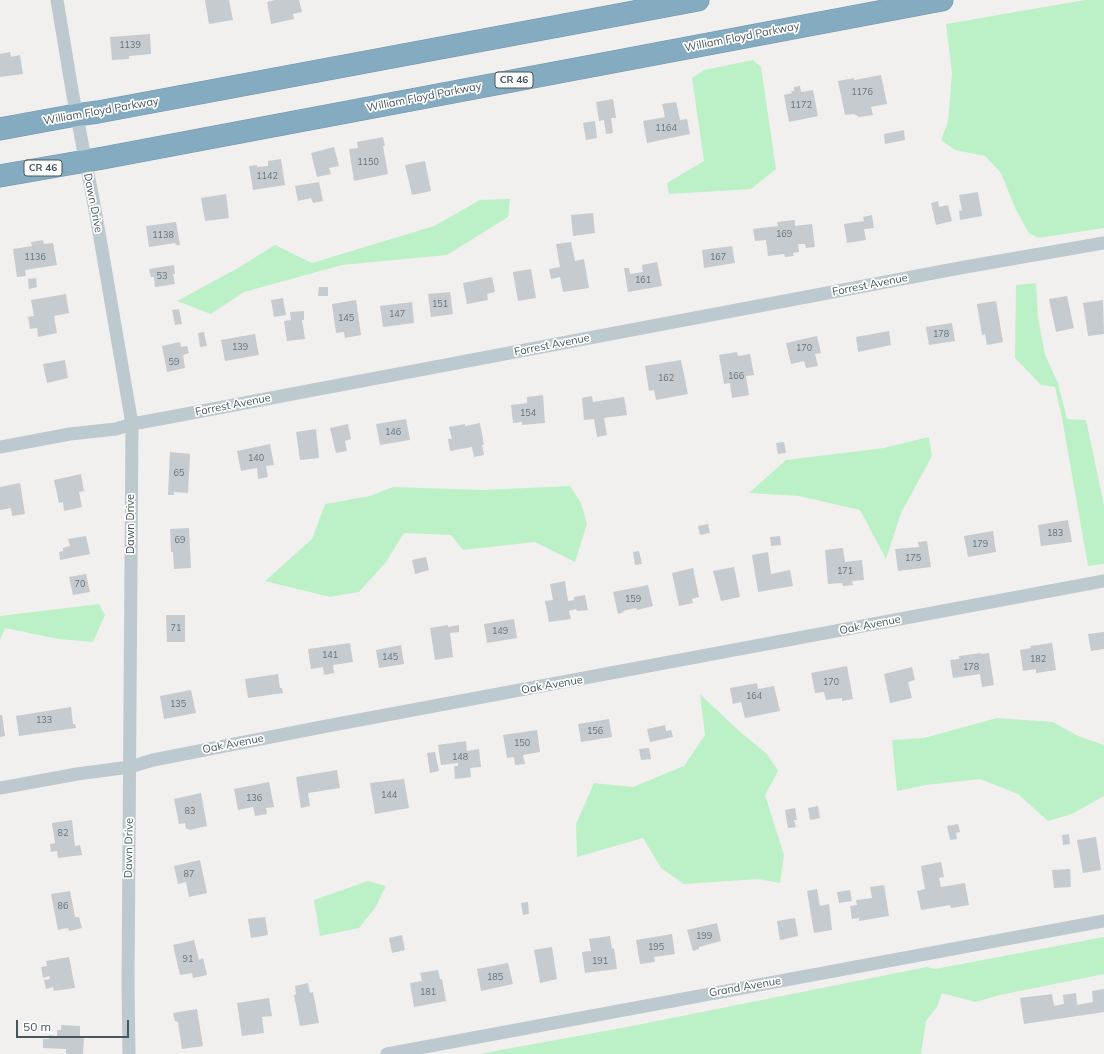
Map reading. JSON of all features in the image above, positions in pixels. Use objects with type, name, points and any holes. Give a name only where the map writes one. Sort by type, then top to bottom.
[{"type":"highway","name":"William Floyd Parkway","points":[[0,129],[698,0]]},
{"type":"highway","name":"William Floyd Parkway","points":[[0,176],[103,158],[942,0]]},
{"type":"street","name":"Dawn Drive","points":[[57,0],[76,115],[132,424],[128,984],[129,1054]]},
{"type":"street","name":"Forrest Avenue","points":[[0,447],[70,434],[116,429],[132,424],[965,267],[1104,243]]},
{"type":"street","name":"Oak Avenue","points":[[0,788],[77,774],[130,767],[153,760],[327,726],[1104,581]]},
{"type":"street","name":"Grand Avenue","points":[[387,1054],[1104,921]]},
{"type":"green space","points":[[1085,0],[1104,0],[1104,228],[1038,238],[1029,233],[1016,210],[1001,173],[985,156],[955,150],[941,140],[948,122],[952,73],[946,24]]},
{"type":"green space","points":[[753,60],[761,67],[776,169],[751,189],[669,194],[667,183],[704,161],[692,78],[704,70]]},
{"type":"green space","points":[[510,199],[508,217],[447,255],[342,265],[244,292],[211,314],[177,301],[238,268],[275,245],[312,263],[434,226],[480,200]]},
{"type":"green space","points":[[1036,283],[1038,317],[1045,355],[1058,383],[1067,419],[1086,420],[1104,505],[1104,564],[1088,566],[1062,418],[1055,387],[1041,385],[1015,358],[1016,285]]},
{"type":"green space","points":[[929,437],[932,456],[901,513],[886,559],[860,510],[799,496],[749,493],[786,460],[884,448]]},
{"type":"green space","points":[[570,486],[581,503],[587,524],[575,562],[535,542],[463,550],[451,535],[404,533],[386,562],[359,592],[330,597],[265,581],[312,539],[325,504],[370,496],[393,487],[483,490]]},
{"type":"green space","points":[[99,604],[105,615],[93,642],[58,639],[5,628],[0,640],[0,616]]},
{"type":"green space","points":[[700,694],[738,730],[767,754],[778,771],[765,795],[784,855],[780,883],[758,879],[684,884],[661,868],[643,838],[577,857],[576,824],[594,783],[633,787],[684,766],[705,735]]},
{"type":"green space","points":[[997,718],[1053,722],[1078,736],[1104,745],[1104,796],[1072,814],[1048,821],[1018,794],[980,779],[926,785],[897,791],[892,740],[924,738]]},
{"type":"green space","points":[[368,881],[386,886],[375,908],[359,928],[320,936],[314,900]]},
{"type":"green space","points":[[1104,937],[1104,974],[1000,995],[975,1002],[942,993],[937,1007],[926,1021],[921,1054],[479,1054],[627,1027],[927,967],[935,969]]},
{"type":"building","points":[[205,0],[229,0],[233,20],[209,24]]},
{"type":"building","points":[[275,0],[299,0],[302,12],[293,14],[294,19],[271,24],[267,2]]},
{"type":"building","points":[[150,34],[151,54],[129,56],[129,59],[112,60],[110,37]]},
{"type":"building","points":[[10,52],[11,57],[20,55],[23,74],[0,77],[0,54]]},
{"type":"building","points":[[881,75],[887,104],[871,107],[873,115],[859,117],[854,114],[845,115],[838,81],[854,78],[854,80]]},
{"type":"building","points":[[800,86],[801,92],[813,90],[818,116],[789,122],[784,95],[792,93],[791,91],[794,91],[794,87]]},
{"type":"building","points":[[613,99],[616,118],[611,118],[613,133],[606,134],[604,120],[599,121],[596,102]]},
{"type":"building","points":[[676,102],[680,120],[687,119],[690,134],[647,143],[643,121],[665,117],[662,104]]},
{"type":"building","points":[[595,121],[597,138],[586,140],[583,123]]},
{"type":"building","points":[[904,130],[905,140],[885,144],[884,134]]},
{"type":"building","points":[[383,137],[385,146],[383,146],[388,174],[354,181],[349,149],[358,148],[357,142]]},
{"type":"building","points":[[334,147],[339,166],[329,168],[331,174],[317,177],[311,153]]},
{"type":"building","points":[[281,159],[285,185],[253,190],[249,166],[268,166],[268,161]]},
{"type":"building","points":[[425,161],[431,191],[412,195],[405,165]]},
{"type":"building","points":[[319,182],[323,201],[313,203],[311,198],[298,201],[295,186]]},
{"type":"building","points":[[978,192],[982,216],[960,220],[959,211],[962,210],[959,195]]},
{"type":"building","points":[[226,194],[229,218],[205,221],[201,198]]},
{"type":"building","points":[[938,201],[939,207],[948,205],[952,221],[936,225],[931,203]]},
{"type":"building","points":[[593,213],[595,233],[573,236],[571,215]]},
{"type":"building","points":[[872,215],[874,228],[864,229],[866,240],[847,243],[844,224],[864,221],[863,217]]},
{"type":"building","points":[[795,220],[795,226],[812,224],[815,247],[806,248],[805,244],[798,244],[799,252],[793,253],[794,256],[785,257],[784,254],[768,256],[766,240],[755,241],[753,229],[778,226],[777,222]]},
{"type":"building","points":[[176,222],[180,245],[176,245],[175,243],[149,247],[146,226]]},
{"type":"building","points":[[43,240],[44,244],[53,243],[57,265],[25,270],[26,276],[17,277],[13,249],[32,246],[31,242]]},
{"type":"building","points":[[571,242],[575,261],[584,259],[589,288],[563,292],[560,277],[551,279],[549,269],[560,267],[556,244]]},
{"type":"building","points":[[732,246],[735,263],[704,268],[702,250]]},
{"type":"building","points":[[657,262],[662,286],[628,292],[624,268],[629,268],[630,274],[643,272],[642,265]]},
{"type":"building","points":[[174,265],[175,274],[173,274],[175,284],[155,287],[154,277],[151,277],[149,269]]},
{"type":"building","points":[[531,269],[536,298],[518,301],[513,272]]},
{"type":"building","points":[[492,277],[495,292],[487,294],[488,300],[467,304],[463,283]]},
{"type":"building","points":[[36,278],[37,287],[29,289],[28,279]]},
{"type":"building","points":[[319,287],[328,287],[328,296],[318,296]]},
{"type":"building","points":[[450,292],[453,314],[431,317],[428,294]]},
{"type":"building","points":[[66,294],[69,313],[54,316],[57,333],[38,337],[37,328],[30,329],[28,317],[34,316],[31,300]]},
{"type":"building","points":[[1067,296],[1074,328],[1056,332],[1049,299]]},
{"type":"building","points":[[283,298],[286,315],[274,317],[271,300]]},
{"type":"building","points":[[356,300],[361,335],[345,338],[344,332],[336,333],[332,304]]},
{"type":"building","points":[[1103,300],[1104,334],[1088,336],[1083,303]]},
{"type":"building","points":[[996,301],[1003,342],[987,345],[985,334],[982,335],[977,304]]},
{"type":"building","points":[[412,302],[414,323],[383,327],[380,306]]},
{"type":"building","points":[[179,309],[182,324],[175,325],[172,310]]},
{"type":"building","points":[[304,311],[304,320],[302,320],[305,339],[287,341],[284,321],[291,320],[290,312]]},
{"type":"building","points":[[952,323],[955,341],[929,345],[926,327]]},
{"type":"building","points":[[889,331],[891,345],[858,352],[856,337]]},
{"type":"building","points":[[204,332],[207,346],[200,347],[198,333]]},
{"type":"building","points":[[255,334],[259,355],[225,361],[221,340]]},
{"type":"building","points":[[817,336],[821,353],[815,354],[818,366],[806,368],[804,361],[791,364],[786,343]]},
{"type":"building","points":[[180,342],[181,347],[187,346],[189,353],[183,355],[185,368],[167,372],[162,346]]},
{"type":"building","points":[[737,352],[738,356],[750,354],[754,375],[746,376],[749,395],[732,398],[730,383],[724,384],[719,355]]},
{"type":"building","points":[[65,360],[68,378],[47,383],[43,364]]},
{"type":"building","points":[[681,360],[688,394],[656,400],[654,390],[649,391],[645,366]]},
{"type":"building","points":[[543,395],[545,423],[522,425],[522,422],[513,423],[511,405],[527,403],[527,397]]},
{"type":"building","points":[[592,396],[593,402],[624,397],[627,415],[604,418],[607,435],[597,437],[594,419],[584,420],[582,398]]},
{"type":"building","points":[[406,419],[410,440],[380,445],[376,424]]},
{"type":"building","points":[[480,423],[484,445],[482,445],[484,455],[474,457],[472,447],[450,451],[448,439],[452,439],[449,427]]},
{"type":"building","points":[[348,424],[351,439],[345,441],[347,451],[336,453],[330,428]]},
{"type":"building","points":[[316,429],[319,458],[300,460],[296,432]]},
{"type":"building","points":[[784,442],[786,453],[778,454],[776,443]]},
{"type":"building","points":[[270,444],[274,465],[266,466],[268,477],[258,479],[257,468],[241,471],[237,451]]},
{"type":"building","points":[[170,452],[190,454],[188,493],[174,492],[174,495],[168,495]]},
{"type":"building","points":[[81,474],[84,491],[79,492],[82,507],[64,511],[63,502],[59,503],[54,480]]},
{"type":"building","points":[[20,483],[25,514],[12,516],[11,508],[0,510],[0,487]]},
{"type":"building","points":[[1068,520],[1072,542],[1041,546],[1038,525]]},
{"type":"building","points":[[708,524],[710,533],[700,535],[698,526]]},
{"type":"building","points":[[189,528],[191,568],[174,569],[173,552],[171,552],[170,529]]},
{"type":"building","points":[[993,531],[996,552],[968,557],[964,536]]},
{"type":"building","points":[[86,536],[90,554],[60,560],[59,552],[63,551],[63,548],[70,546],[68,539]]},
{"type":"building","points":[[780,536],[781,545],[771,546],[770,537]]},
{"type":"building","points":[[927,541],[931,567],[898,571],[895,549],[919,547],[918,542]]},
{"type":"building","points":[[843,548],[845,562],[862,560],[864,580],[852,581],[853,585],[843,586],[842,583],[828,584],[825,550]]},
{"type":"building","points":[[639,551],[642,564],[635,565],[633,552]]},
{"type":"building","points":[[768,552],[771,574],[790,570],[793,586],[758,592],[752,555]]},
{"type":"building","points":[[426,557],[429,570],[415,574],[412,560]]},
{"type":"building","points":[[734,567],[740,597],[721,601],[713,571]]},
{"type":"building","points":[[693,568],[699,597],[692,599],[693,603],[679,606],[672,573]]},
{"type":"building","points":[[86,574],[90,592],[73,595],[69,577]]},
{"type":"building","points":[[565,581],[568,601],[574,600],[574,597],[585,595],[588,610],[577,611],[576,609],[569,611],[571,619],[549,622],[545,601],[553,600],[550,584]]},
{"type":"building","points":[[648,585],[653,606],[637,610],[636,608],[623,611],[624,612],[618,614],[613,592]]},
{"type":"building","points":[[166,615],[185,615],[185,642],[167,642]]},
{"type":"building","points":[[514,619],[517,638],[487,643],[484,624]]},
{"type":"building","points":[[448,625],[448,627],[459,625],[459,632],[450,633],[453,657],[435,660],[430,628]]},
{"type":"building","points":[[1104,632],[1104,649],[1091,651],[1088,634]]},
{"type":"building","points":[[350,643],[353,662],[333,665],[334,673],[324,675],[323,667],[311,669],[308,649]]},
{"type":"building","points":[[1052,643],[1056,670],[1036,673],[1036,669],[1023,671],[1020,650],[1031,648],[1030,646]]},
{"type":"building","points":[[401,645],[404,664],[379,668],[376,650]]},
{"type":"building","points":[[989,653],[994,685],[982,687],[980,674],[953,678],[950,660],[959,659],[959,656]]},
{"type":"building","points":[[847,666],[853,699],[842,701],[842,698],[826,700],[824,692],[815,693],[811,673]]},
{"type":"building","points":[[912,667],[915,680],[908,682],[912,698],[890,703],[884,674]]},
{"type":"building","points":[[278,674],[280,688],[282,688],[283,693],[248,698],[245,679]]},
{"type":"building","points":[[757,683],[758,689],[774,686],[780,711],[745,718],[741,702],[733,704],[730,688]]},
{"type":"building","points":[[191,690],[196,713],[164,719],[160,696]]},
{"type":"building","points":[[71,707],[73,724],[75,724],[76,728],[19,736],[16,716]]},
{"type":"building","points":[[0,715],[2,715],[5,736],[0,737]]},
{"type":"building","points":[[609,719],[612,737],[581,742],[578,724]]},
{"type":"building","points":[[665,725],[666,731],[671,730],[673,737],[650,742],[647,729]]},
{"type":"building","points":[[537,730],[540,752],[523,755],[525,764],[515,765],[514,757],[507,758],[503,735]]},
{"type":"building","points":[[466,741],[467,751],[479,749],[481,767],[470,768],[471,777],[455,779],[454,766],[458,766],[458,763],[441,765],[438,745]]},
{"type":"building","points":[[649,748],[651,759],[641,760],[639,749]]},
{"type":"building","points":[[435,752],[439,771],[430,773],[427,753]]},
{"type":"building","points":[[337,770],[340,788],[308,793],[310,806],[301,808],[296,777]]},
{"type":"building","points":[[404,779],[409,808],[375,814],[370,783]]},
{"type":"building","points":[[269,782],[274,807],[266,808],[267,814],[255,816],[253,807],[238,810],[234,789]]},
{"type":"building","points":[[201,793],[207,826],[189,830],[186,829],[185,823],[179,824],[174,799]]},
{"type":"building","points":[[818,806],[820,818],[810,820],[808,808]]},
{"type":"building","points":[[795,808],[797,820],[794,820],[796,827],[788,828],[785,810]]},
{"type":"building","points":[[72,820],[75,846],[80,845],[82,855],[58,858],[57,851],[51,852],[50,844],[55,843],[52,823]]},
{"type":"building","points":[[958,824],[960,832],[956,833],[957,839],[950,840],[947,826]]},
{"type":"building","points":[[1069,834],[1070,844],[1063,845],[1062,835]]},
{"type":"building","points":[[1096,837],[1101,870],[1083,873],[1077,840]]},
{"type":"building","points":[[200,860],[207,893],[189,897],[186,882],[178,884],[174,866]]},
{"type":"building","points":[[941,862],[944,877],[939,878],[941,887],[965,883],[969,905],[951,908],[950,905],[921,910],[917,891],[925,889],[921,866]]},
{"type":"building","points":[[1070,869],[1071,887],[1054,888],[1052,870]]},
{"type":"building","points":[[884,885],[889,916],[859,921],[859,918],[852,919],[850,906],[857,905],[856,900],[872,898],[870,887]]},
{"type":"building","points":[[817,889],[820,906],[829,904],[832,930],[814,933],[807,891]]},
{"type":"building","points":[[850,890],[852,901],[839,903],[837,892]]},
{"type":"building","points":[[70,891],[75,917],[79,917],[82,928],[69,931],[68,928],[58,930],[51,894]]},
{"type":"building","points":[[528,902],[529,914],[523,915],[521,903]]},
{"type":"building","points":[[265,917],[268,935],[251,938],[248,919]]},
{"type":"building","points":[[795,918],[798,936],[780,940],[777,921]]},
{"type":"building","points":[[717,923],[721,941],[699,947],[699,949],[693,951],[687,930]]},
{"type":"building","points":[[672,934],[675,954],[654,957],[655,962],[640,964],[636,940]]},
{"type":"building","points":[[402,935],[405,950],[392,953],[389,938]]},
{"type":"building","points":[[610,936],[612,949],[614,948],[617,969],[585,973],[582,952],[591,951],[589,939]]},
{"type":"building","points":[[194,940],[199,960],[203,958],[207,975],[193,978],[192,973],[180,975],[173,945]]},
{"type":"building","points":[[552,947],[557,979],[540,983],[534,950]]},
{"type":"building","points":[[69,957],[75,988],[54,991],[53,987],[46,989],[44,980],[50,979],[49,976],[43,978],[41,967],[47,966],[46,961]]},
{"type":"building","points":[[508,963],[513,984],[481,991],[477,969]]},
{"type":"building","points":[[438,970],[440,979],[442,979],[446,1001],[414,1007],[410,983],[422,981],[420,973]]},
{"type":"building","points":[[308,983],[310,993],[313,992],[319,1023],[300,1026],[294,995],[296,994],[295,986]]},
{"type":"building","points":[[1104,989],[1104,1012],[1024,1024],[1020,998],[1052,994],[1054,1006],[1064,1004],[1063,995],[1076,993],[1077,1005],[1093,1002],[1092,991]]},
{"type":"building","points":[[269,998],[272,1016],[262,1017],[264,1033],[242,1036],[237,1003]]},
{"type":"building","points":[[197,1009],[203,1046],[182,1049],[178,1022],[175,1021],[173,1013]]},
{"type":"building","points":[[61,1025],[80,1026],[80,1037],[84,1037],[83,1054],[66,1054],[66,1049],[43,1048],[43,1039],[49,1039],[49,1035],[57,1036],[57,1030],[61,1030]]}]
